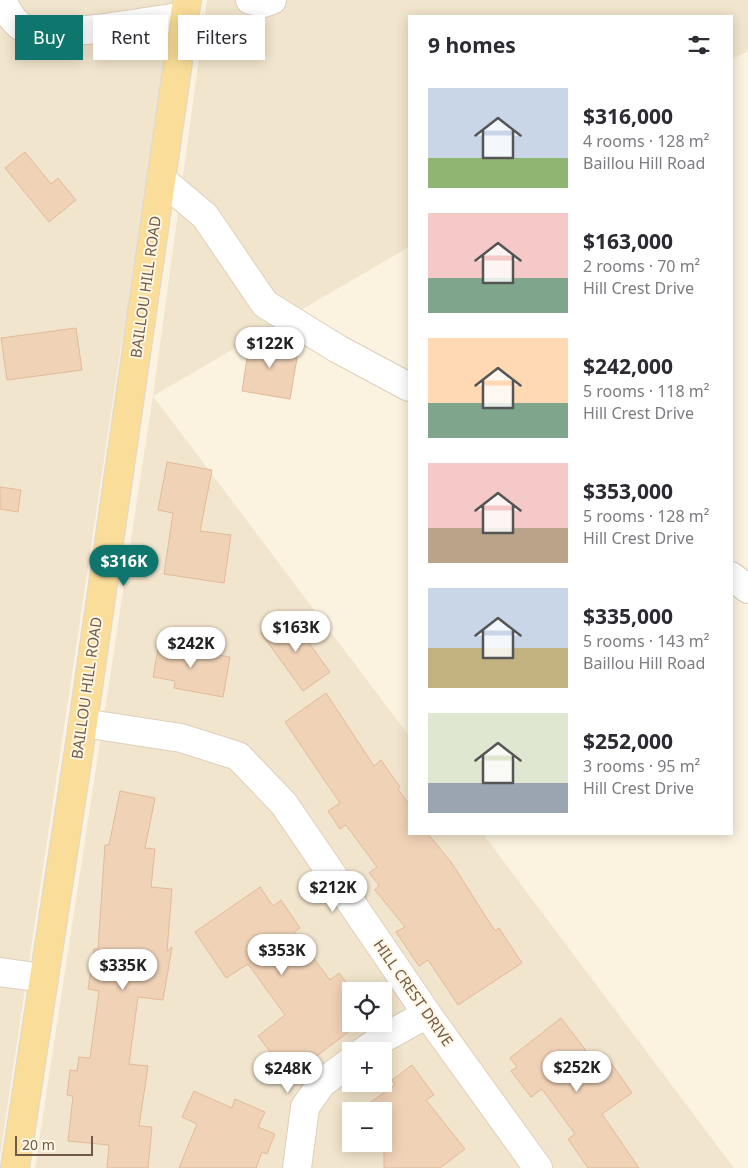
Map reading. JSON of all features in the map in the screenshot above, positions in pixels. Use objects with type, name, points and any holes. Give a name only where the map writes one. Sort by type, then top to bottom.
[{"type":"main road","name":"BAILLOU HILL ROAD","points":[[15,1168],[186,8]]},
{"type":"street","points":[[2,0],[8,13],[25,29],[53,33],[186,8]]},
{"type":"street","points":[[250,0],[264,2],[272,0]]},
{"type":"street","points":[[162,179],[205,216],[265,304],[338,349],[408,386]]},
{"type":"street","points":[[733,578],[748,589]]},
{"type":"street","name":"HILL CREST DRIVE","points":[[82,723],[181,738],[238,756],[284,804],[427,1014],[538,1168]]},
{"type":"street","points":[[0,972],[44,978]]},
{"type":"street","points":[[377,1042],[427,1014]]},
{"type":"street","points":[[296,1168],[306,1107],[322,1083],[342,1068]]},
{"type":"shaded area","points":[[0,0],[182,0],[180,15],[178,15],[178,34],[161,179],[121,346],[0,1156]]},
{"type":"shaded area","points":[[207,0],[748,0],[748,51],[733,59],[733,15],[408,15],[408,248],[153,396],[199,60],[265,60],[265,15],[205,15]]},
{"type":"shaded area","points":[[153,396],[408,735],[408,835],[484,835],[734,1168],[35,1168]]},
{"type":"building","points":[[25,152],[51,184],[58,178],[76,200],[49,222],[5,168]]},
{"type":"building","points":[[76,328],[82,370],[7,380],[1,338]]},
{"type":"building","points":[[250,339],[299,346],[290,399],[242,391]]},
{"type":"building","points":[[167,462],[212,470],[200,531],[231,535],[224,583],[164,574],[173,513],[158,510]]},
{"type":"building","points":[[0,487],[21,490],[18,512],[0,509]]},
{"type":"building","points":[[288,614],[330,672],[303,691],[261,633]]},
{"type":"building","points":[[160,638],[185,643],[184,649],[230,657],[223,697],[174,688],[175,681],[153,677]]},
{"type":"building","points":[[326,693],[374,766],[381,760],[400,787],[398,789],[408,803],[408,835],[429,835],[451,862],[495,931],[499,928],[522,963],[458,1005],[428,960],[419,966],[396,932],[405,927],[375,890],[379,885],[369,873],[377,867],[346,825],[340,829],[328,811],[340,803],[285,722]]},
{"type":"building","points":[[120,791],[155,798],[145,848],[155,849],[151,887],[172,889],[167,951],[172,947],[163,1000],[138,997],[129,1064],[148,1066],[139,1126],[152,1127],[148,1168],[107,1168],[109,1145],[68,1141],[73,1096],[67,1095],[70,1070],[77,1071],[79,1057],[90,1058],[99,991],[88,989],[94,949],[98,949],[105,845],[109,845]]},
{"type":"building","points":[[260,887],[273,906],[281,900],[300,928],[294,932],[330,980],[339,973],[346,982],[342,982],[342,1032],[348,1032],[314,1058],[305,1053],[284,1070],[258,1036],[285,1015],[248,964],[226,978],[195,932]]},
{"type":"building","points":[[561,1018],[594,1061],[604,1053],[632,1093],[602,1114],[639,1168],[588,1168],[568,1139],[575,1134],[542,1089],[531,1097],[511,1071],[517,1067],[510,1058]]},
{"type":"building","points":[[412,1065],[434,1095],[426,1100],[465,1149],[440,1168],[384,1168],[384,1152],[392,1152],[392,1102],[371,1102],[385,1092],[392,1092],[392,1087],[395,1085],[392,1080]]},
{"type":"building","points":[[194,1091],[232,1108],[235,1099],[265,1112],[258,1127],[275,1134],[267,1154],[262,1152],[256,1168],[179,1168],[197,1124],[182,1117]]}]
